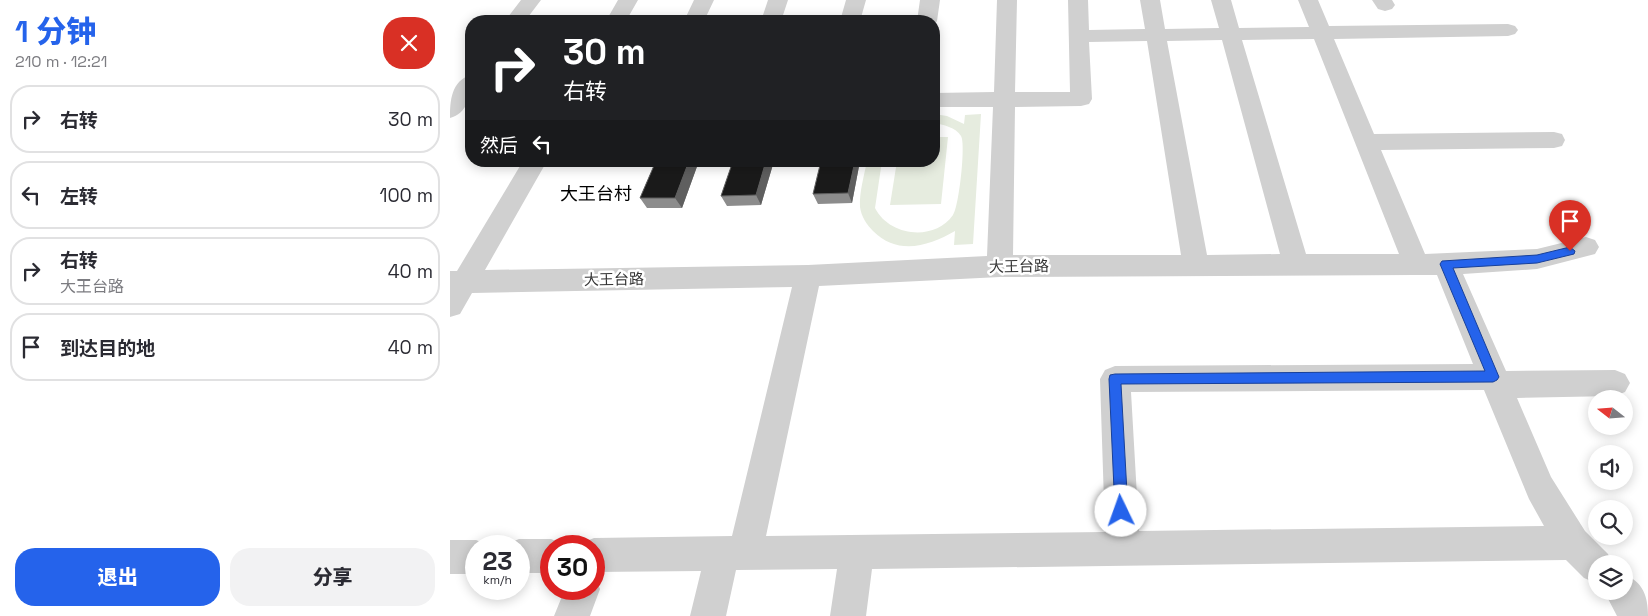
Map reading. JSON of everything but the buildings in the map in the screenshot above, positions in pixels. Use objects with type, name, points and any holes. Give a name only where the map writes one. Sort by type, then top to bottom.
[{"type":"street","points":[[519,15],[530,0]]},
{"type":"street","points":[[619,15],[628,0]]},
{"type":"street","points":[[697,15],[704,0]]},
{"type":"street","points":[[773,15],[778,0]]},
{"type":"street","points":[[852,15],[856,0]]},
{"type":"street","points":[[928,15],[930,0]]},
{"type":"street","points":[[1000,266],[1007,0]]},
{"type":"street","points":[[940,100],[1081,99],[1078,0]]},
{"type":"street","points":[[1150,0],[1196,264]]},
{"type":"street","points":[[1221,0],[1296,266]]},
{"type":"street","points":[[1308,0],[1366,142],[1495,381],[1540,488],[1573,543],[1588,558]]},
{"type":"street","points":[[1079,36],[1508,30]]},
{"type":"street","points":[[456,110],[465,93]]},
{"type":"street","points":[[1366,142],[1554,140]]},
{"type":"street","points":[[450,306],[457,282],[531,167]]},
{"type":"street","name":"大王台路","points":[[457,282],[808,276],[1000,266],[1431,264],[1537,259],[1586,247]]},
{"type":"street","points":[[708,616],[734,553],[808,276]]},
{"type":"street","points":[[1123,548],[1115,379],[1615,383]]},
{"type":"street","points":[[605,555],[1573,543]]},
{"type":"street","points":[[848,616],[857,552]]},
{"type":"street","points":[[572,616],[578,600]]},
{"type":"street","points":[[1629,600],[1635,616]]},
{"type":"shaded area","points":[[981,114],[973,244],[954,245],[955,231],[935,241],[914,246],[893,244],[883,239],[867,223],[860,207],[860,196],[866,167],[881,167],[875,208],[890,225],[912,232],[924,232],[935,229],[945,224],[953,215],[959,189],[963,151],[962,141],[959,133],[940,125],[940,115],[964,124],[965,115]]},
{"type":"shaded area","points":[[940,137],[948,137],[941,204],[890,205],[896,167],[940,167]]},
{"type":"district","name":"大王台村","points":[[596,193]]},
{"type":"route","points":[[1121,511],[1115,379],[1493,377],[1446,264],[1537,259],[1570,251]]}]
